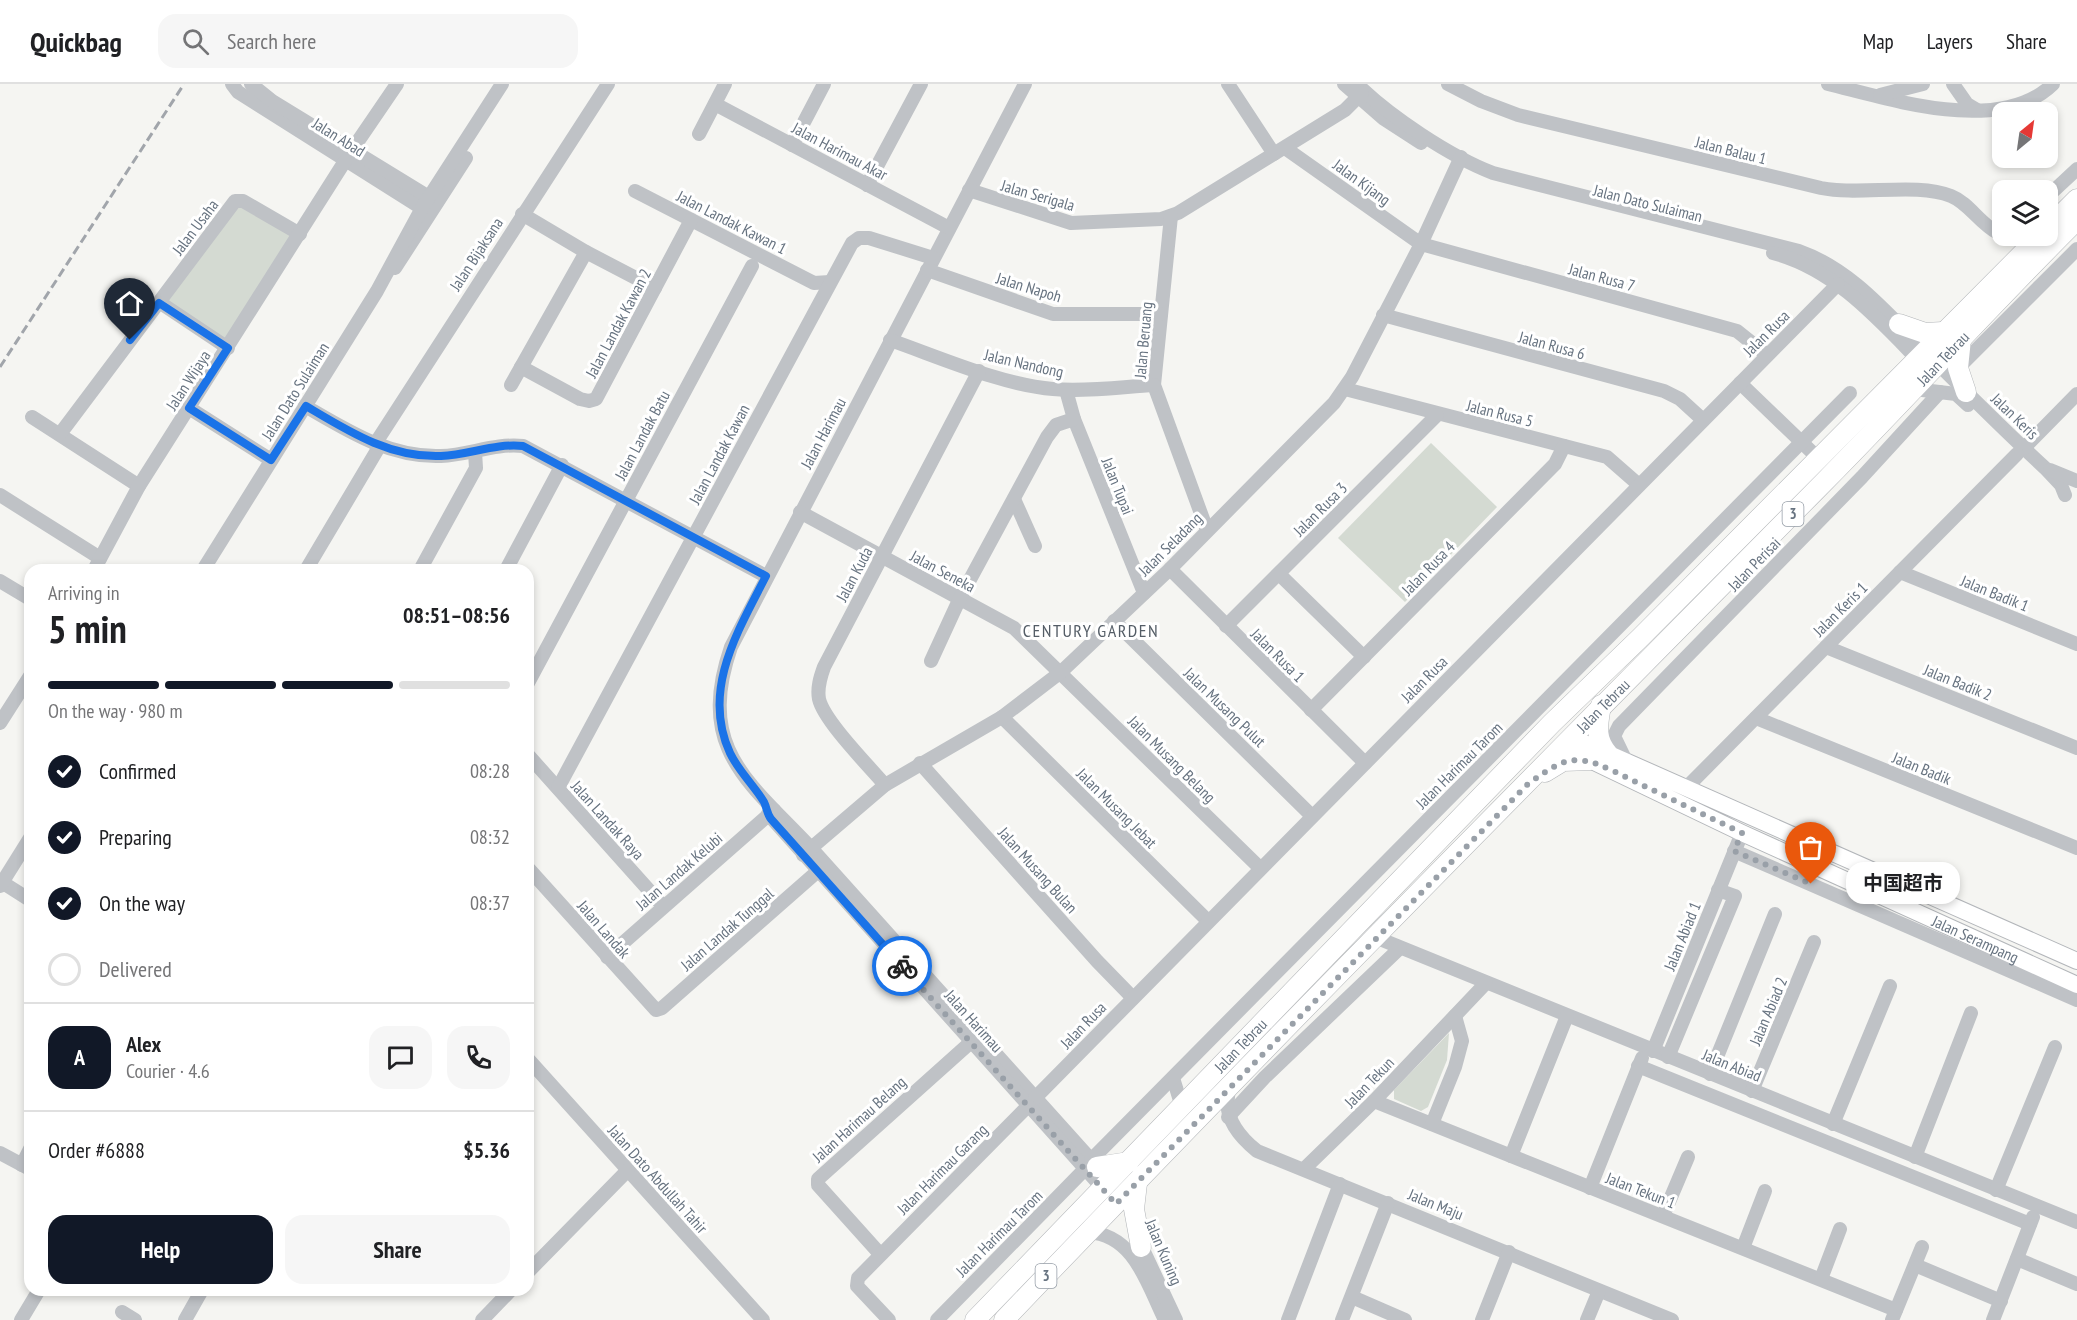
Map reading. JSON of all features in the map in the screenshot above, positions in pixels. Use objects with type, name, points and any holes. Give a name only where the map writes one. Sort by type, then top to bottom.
[{"type":"highway","points":[[2058,218],[2077,199]]},
{"type":"highway","name":"Jalan Tebrau","points":[[975,1320],[1097,1173],[1129,1162],[1552,723],[1640,638],[1817,457],[1927,361],[1962,339],[2077,220]]},
{"type":"highway","name":"Jalan Tebrau","points":[[1004,1320],[1375,937],[1529,783],[1601,705],[1914,389],[1943,332],[2030,246]]},
{"type":"highway","points":[[1899,324],[1925,333],[1943,332]]},
{"type":"highway","points":[[1962,339],[1958,368],[1966,392]]},
{"type":"highway","points":[[1471,808],[1545,746],[1568,741],[1567,730],[1573,715],[1640,638]]},
{"type":"highway","points":[[1529,783],[1563,761],[1599,757],[1597,733],[1601,705]]},
{"type":"highway","points":[[1125,1194],[1134,1209],[1141,1247]]},
{"type":"main road","name":"Jalan Serampang","points":[[1568,741],[1580,741],[1599,757],[1742,833],[2076,993]]},
{"type":"main road","name":"Jalan Serampang","points":[[1599,757],[1627,763],[1686,788],[2077,961]]},
{"type":"street","points":[[251,84],[349,156]]},
{"type":"street","name":"Jalan Wijaya","points":[[0,495],[97,564],[139,486],[396,84]]},
{"type":"street","name":"Jalan Dato Sulaiman","points":[[431,206],[502,84]]},
{"type":"street","name":"Jalan Dato Sulaiman","points":[[207,564],[431,206],[512,84]]},
{"type":"street","name":"Jalan Bijaksana","points":[[309,564],[377,445],[522,213],[608,84]]},
{"type":"street","points":[[699,134],[725,84]]},
{"type":"street","points":[[792,145],[824,84]]},
{"type":"street","points":[[867,184],[921,84]]},
{"type":"street","name":"Jalan Harimau","points":[[1025,84],[731,646],[723,668],[719,706],[729,751],[737,766],[769,809],[1097,1173],[1125,1194]]},
{"type":"street","points":[[1228,84],[1279,151]]},
{"type":"street","name":"Jalan Dato Sulaiman","points":[[1344,84],[1360,91],[1403,131],[1512,186],[1801,262],[1838,284],[1927,361]]},
{"type":"street","name":"Jalan Balau 1","points":[[1448,84],[1481,101],[1518,115],[1821,188],[1844,191],[1935,191],[1954,197],[1992,230]]},
{"type":"street","points":[[1828,84],[1944,111],[1977,110],[2027,102],[2053,84]]},
{"type":"street","points":[[1878,95],[1923,84]]},
{"type":"street","points":[[1953,84],[1967,104],[1977,110]]},
{"type":"street","name":"Jalan Abad","points":[[235,88],[431,206]]},
{"type":"street","points":[[1171,216],[1279,151],[1360,91]]},
{"type":"street","name":"Jalan Harimau Akar","points":[[715,104],[949,228]]},
{"type":"street","name":"Jalan Kijang","points":[[1279,151],[1421,244]]},
{"type":"street","name":"Jalan Dato Sulaiman","points":[[1459,161],[1513,179],[1806,253],[1838,270],[1899,324],[1927,361]]},
{"type":"street","name":"Jalan Seladang","points":[[807,851],[885,785],[1002,717],[1061,672],[1170,569],[1334,403],[1345,389],[1421,244],[1459,161]]},
{"type":"street","points":[[2058,187],[2077,169]]},
{"type":"street","name":"Jalan Serigala","points":[[969,190],[1071,223],[1153,220],[1171,216]]},
{"type":"street","name":"Jalan Landak Kawan 1","points":[[635,191],[814,283]]},
{"type":"street","name":"Jalan Usaha","points":[[60,434],[236,201],[243,201],[300,234]]},
{"type":"street","points":[[522,213],[586,252],[655,288]]},
{"type":"street","name":"Jalan Beruang","points":[[1171,216],[1154,385],[1207,530]]},
{"type":"street","name":"Jalan Landak Kawan 2","points":[[521,367],[580,399],[589,401],[596,399],[691,220]]},
{"type":"street","name":"Jalan Landak Kawan","points":[[558,788],[852,243],[859,238],[869,238],[930,264]]},
{"type":"street","name":"Jalan Rusa 7","points":[[1421,244],[1737,331],[1767,355]]},
{"type":"street","points":[[1958,368],[2077,249]]},
{"type":"street","points":[[511,386],[586,252]]},
{"type":"street","name":"Jalan Napoh","points":[[930,264],[1053,314],[1161,315]]},
{"type":"street","name":"Jalan Landak Batu","points":[[534,672],[752,266]]},
{"type":"street","points":[[814,283],[820,285],[830,282]]},
{"type":"street","points":[[814,283],[821,298]]},
{"type":"street","name":"Jalan Rusa","points":[[1032,1102],[1260,868],[1838,284]]},
{"type":"street","points":[[159,303],[228,348]]},
{"type":"street","name":"Jalan Rusa 6","points":[[1383,315],[1664,391],[1680,399],[1703,420]]},
{"type":"street","name":"Jalan Nandong","points":[[890,340],[980,371],[1040,387],[1066,390],[1154,385]]},
{"type":"street","name":"Jalan Keris","points":[[1927,361],[1966,392],[2056,491],[2071,497]]},
{"type":"street","name":"Jalan Kuda","points":[[885,785],[827,716],[819,701],[818,689],[824,667],[980,371]]},
{"type":"street","points":[[1740,383],[1817,457]]},
{"type":"street","name":"Jalan Rusa 5","points":[[1345,389],[1437,415],[1607,457],[1639,485]]},
{"type":"street","name":"Jalan Keris","points":[[1914,389],[1960,397],[2020,451],[2045,468],[2071,497]]},
{"type":"street","name":"Jalan Tupai","points":[[1066,390],[1074,420],[1144,593]]},
{"type":"street","name":"Jalan Perisai","points":[[1627,763],[1614,735],[1618,726],[1862,477],[1940,392]]},
{"type":"street","name":"Jalan Harimau Tarom","points":[[937,1320],[1097,1173],[1173,1078],[1850,393]]},
{"type":"street","name":"Jalan Keris 1","points":[[1686,788],[2077,393]]},
{"type":"street","points":[[306,406],[377,445],[408,454],[441,456],[475,452],[497,446],[523,446],[766,576]]},
{"type":"street","points":[[189,408],[271,460]]},
{"type":"street","name":"Jalan Rusa 3","points":[[1226,626],[1437,415]]},
{"type":"street","points":[[32,417],[139,486]]},
{"type":"street","points":[[931,662],[960,598],[1052,429],[1074,420]]},
{"type":"street","name":"Jalan Rusa 4","points":[[1311,710],[1556,464],[1564,446]]},
{"type":"street","points":[[423,564],[476,468],[475,452]]},
{"type":"street","points":[[509,564],[562,465]]},
{"type":"street","points":[[2045,468],[2077,481]]},
{"type":"street","points":[[1014,499],[1035,546]]},
{"type":"street","name":"Jalan Seneka","points":[[800,512],[1014,628],[1061,672]]},
{"type":"street","points":[[1728,517],[1751,525]]},
{"type":"street","name":"Jalan Rusa 1","points":[[1170,569],[1365,763]]},
{"type":"street","name":"Jalan Badik 1","points":[[1900,572],[2077,644]]},
{"type":"street","points":[[1279,574],[1364,657]]},
{"type":"street","points":[[0,581],[24,595]]},
{"type":"street","name":"Jalan Musang Pulut","points":[[1114,621],[1312,816]]},
{"type":"street","name":"Jalan Badik 2","points":[[1826,647],[2077,748]]},
{"type":"street","name":"Jalan Musang Belang","points":[[1061,672],[1260,868]]},
{"type":"street","points":[[0,723],[24,685]]},
{"type":"street","name":"Jalan Musang Jebat","points":[[1002,717],[1208,921]]},
{"type":"street","name":"Jalan Badik","points":[[1756,718],[2077,848]]},
{"type":"street","name":"Jalan Landak Raya","points":[[534,762],[663,906]]},
{"type":"street","name":"Jalan Musang Bulan","points":[[920,763],[1096,961],[1133,998]]},
{"type":"street","name":"Jalan Landak Kelubi","points":[[607,957],[769,809]]},
{"type":"street","name":"Jalan Abiad 1","points":[[1590,1188],[1638,1066],[1649,1050],[1742,833]]},
{"type":"street","points":[[24,847],[1,883],[24,896]]},
{"type":"street","name":"Jalan Harimau","points":[[807,851],[818,871],[971,1042],[1032,1102]]},
{"type":"street","name":"Jalan Serampang","points":[[1734,851],[2076,993]]},
{"type":"street","name":"Jalan Landak Tunggal","points":[[656,1010],[662,1008],[818,871]]},
{"type":"street","name":"Jalan Landak","points":[[534,875],[656,1010]]},
{"type":"street","name":"Jalan Abiad 1","points":[[1668,1057],[1736,896],[1718,890]]},
{"type":"street","points":[[1710,1074],[1775,914]]},
{"type":"street","name":"Jalan Abiad","points":[[1375,937],[2077,1222]]},
{"type":"street","name":"Jalan Abiad 2","points":[[1752,1091],[1814,942]]},
{"type":"street","points":[[1228,1117],[1265,1077],[1400,948]]},
{"type":"street","name":"Jalan Tekun","points":[[1304,1169],[1374,1101],[1486,983]]},
{"type":"street","points":[[1833,1124],[1890,986]]},
{"type":"street","points":[[1915,1157],[1971,1013]]},
{"type":"street","points":[[1432,1124],[1455,1067],[1462,1041],[1455,1016]]},
{"type":"street","points":[[1511,1156],[1567,1016]]},
{"type":"street","name":"Jalan Harimau Belang","points":[[880,1254],[818,1185],[818,1179],[971,1042]]},
{"type":"street","points":[[1996,1190],[2055,1047]]},
{"type":"street","name":"Jalan Dato Abdullah Tahir","points":[[534,1066],[763,1320]]},
{"type":"street","points":[[1638,1066],[2030,1224]]},
{"type":"street","points":[[1173,1078],[1182,1107]]},
{"type":"street","points":[[1228,1117],[1226,1101],[1230,1086]]},
{"type":"street","name":"Jalan Tekun 1","points":[[1374,1101],[1821,1279],[1894,1315]]},
{"type":"street","name":"Jalan Harimau Garang","points":[[889,1320],[856,1286],[858,1278],[1032,1102]]},
{"type":"street","name":"Jalan Maju","points":[[1228,1117],[1247,1143],[1257,1151],[1672,1320]]},
{"type":"street","points":[[0,1153],[24,1166]]},
{"type":"street","points":[[1664,1216],[1688,1157]]},
{"type":"street","points":[[534,1266],[628,1170]]},
{"type":"street","points":[[1288,1320],[1340,1184]]},
{"type":"street","points":[[1743,1248],[1765,1191]]},
{"type":"street","points":[[1342,1320],[1388,1203]]},
{"type":"street","points":[[1993,1320],[2038,1207]]},
{"type":"street","points":[[1821,1279],[1840,1229]]},
{"type":"street","name":"Jalan Kuning","points":[[1088,1232],[1112,1238],[1127,1248],[1165,1320]]},
{"type":"street","name":"Jalan Kuning","points":[[1141,1247],[1176,1320]]},
{"type":"street","points":[[1894,1315],[1922,1247]]},
{"type":"street","points":[[1482,1320],[1509,1252]]},
{"type":"street","points":[[2017,1259],[2077,1284]]},
{"type":"street","points":[[1915,1265],[2001,1301]]},
{"type":"street","points":[[1587,1320],[1599,1291]]},
{"type":"street","points":[[21,1320],[35,1296]]},
{"type":"street","points":[[185,1320],[199,1296]]},
{"type":"street","points":[[482,1320],[505,1296]]},
{"type":"street","points":[[1352,1297],[1405,1320]]},
{"type":"street","points":[[122,1312],[135,1320]]},
{"type":"shaded area","points":[[237,201],[292,234],[225,343],[164,303]]},
{"type":"shaded area","points":[[1431,443],[1497,507],[1405,602],[1338,538]]},
{"type":"shaded area","points":[[1449,1033],[1447,1060],[1428,1107],[1421,1111],[1394,1099],[1394,1090]]},
{"type":"railway","points":[[0,367],[184,84]]},
{"type":"way so far","points":[[902,966],[1116,1204],[1375,937],[1529,783],[1563,761],[1590,760],[1742,833],[1734,851],[1811,884]]},
{"type":"place","name":"中国超市","points":[[1811,884]]},
{"type":"district","name":"CENTURY GARDEN","points":[[1091,631]]},
{"type":"route","points":[[130,340],[159,303],[228,348],[189,408],[271,460],[306,406],[379,447],[408,454],[441,456],[475,452],[497,446],[523,446],[766,576],[731,646],[723,668],[719,706],[724,738],[737,766],[765,803],[771,819],[902,966]]}]
